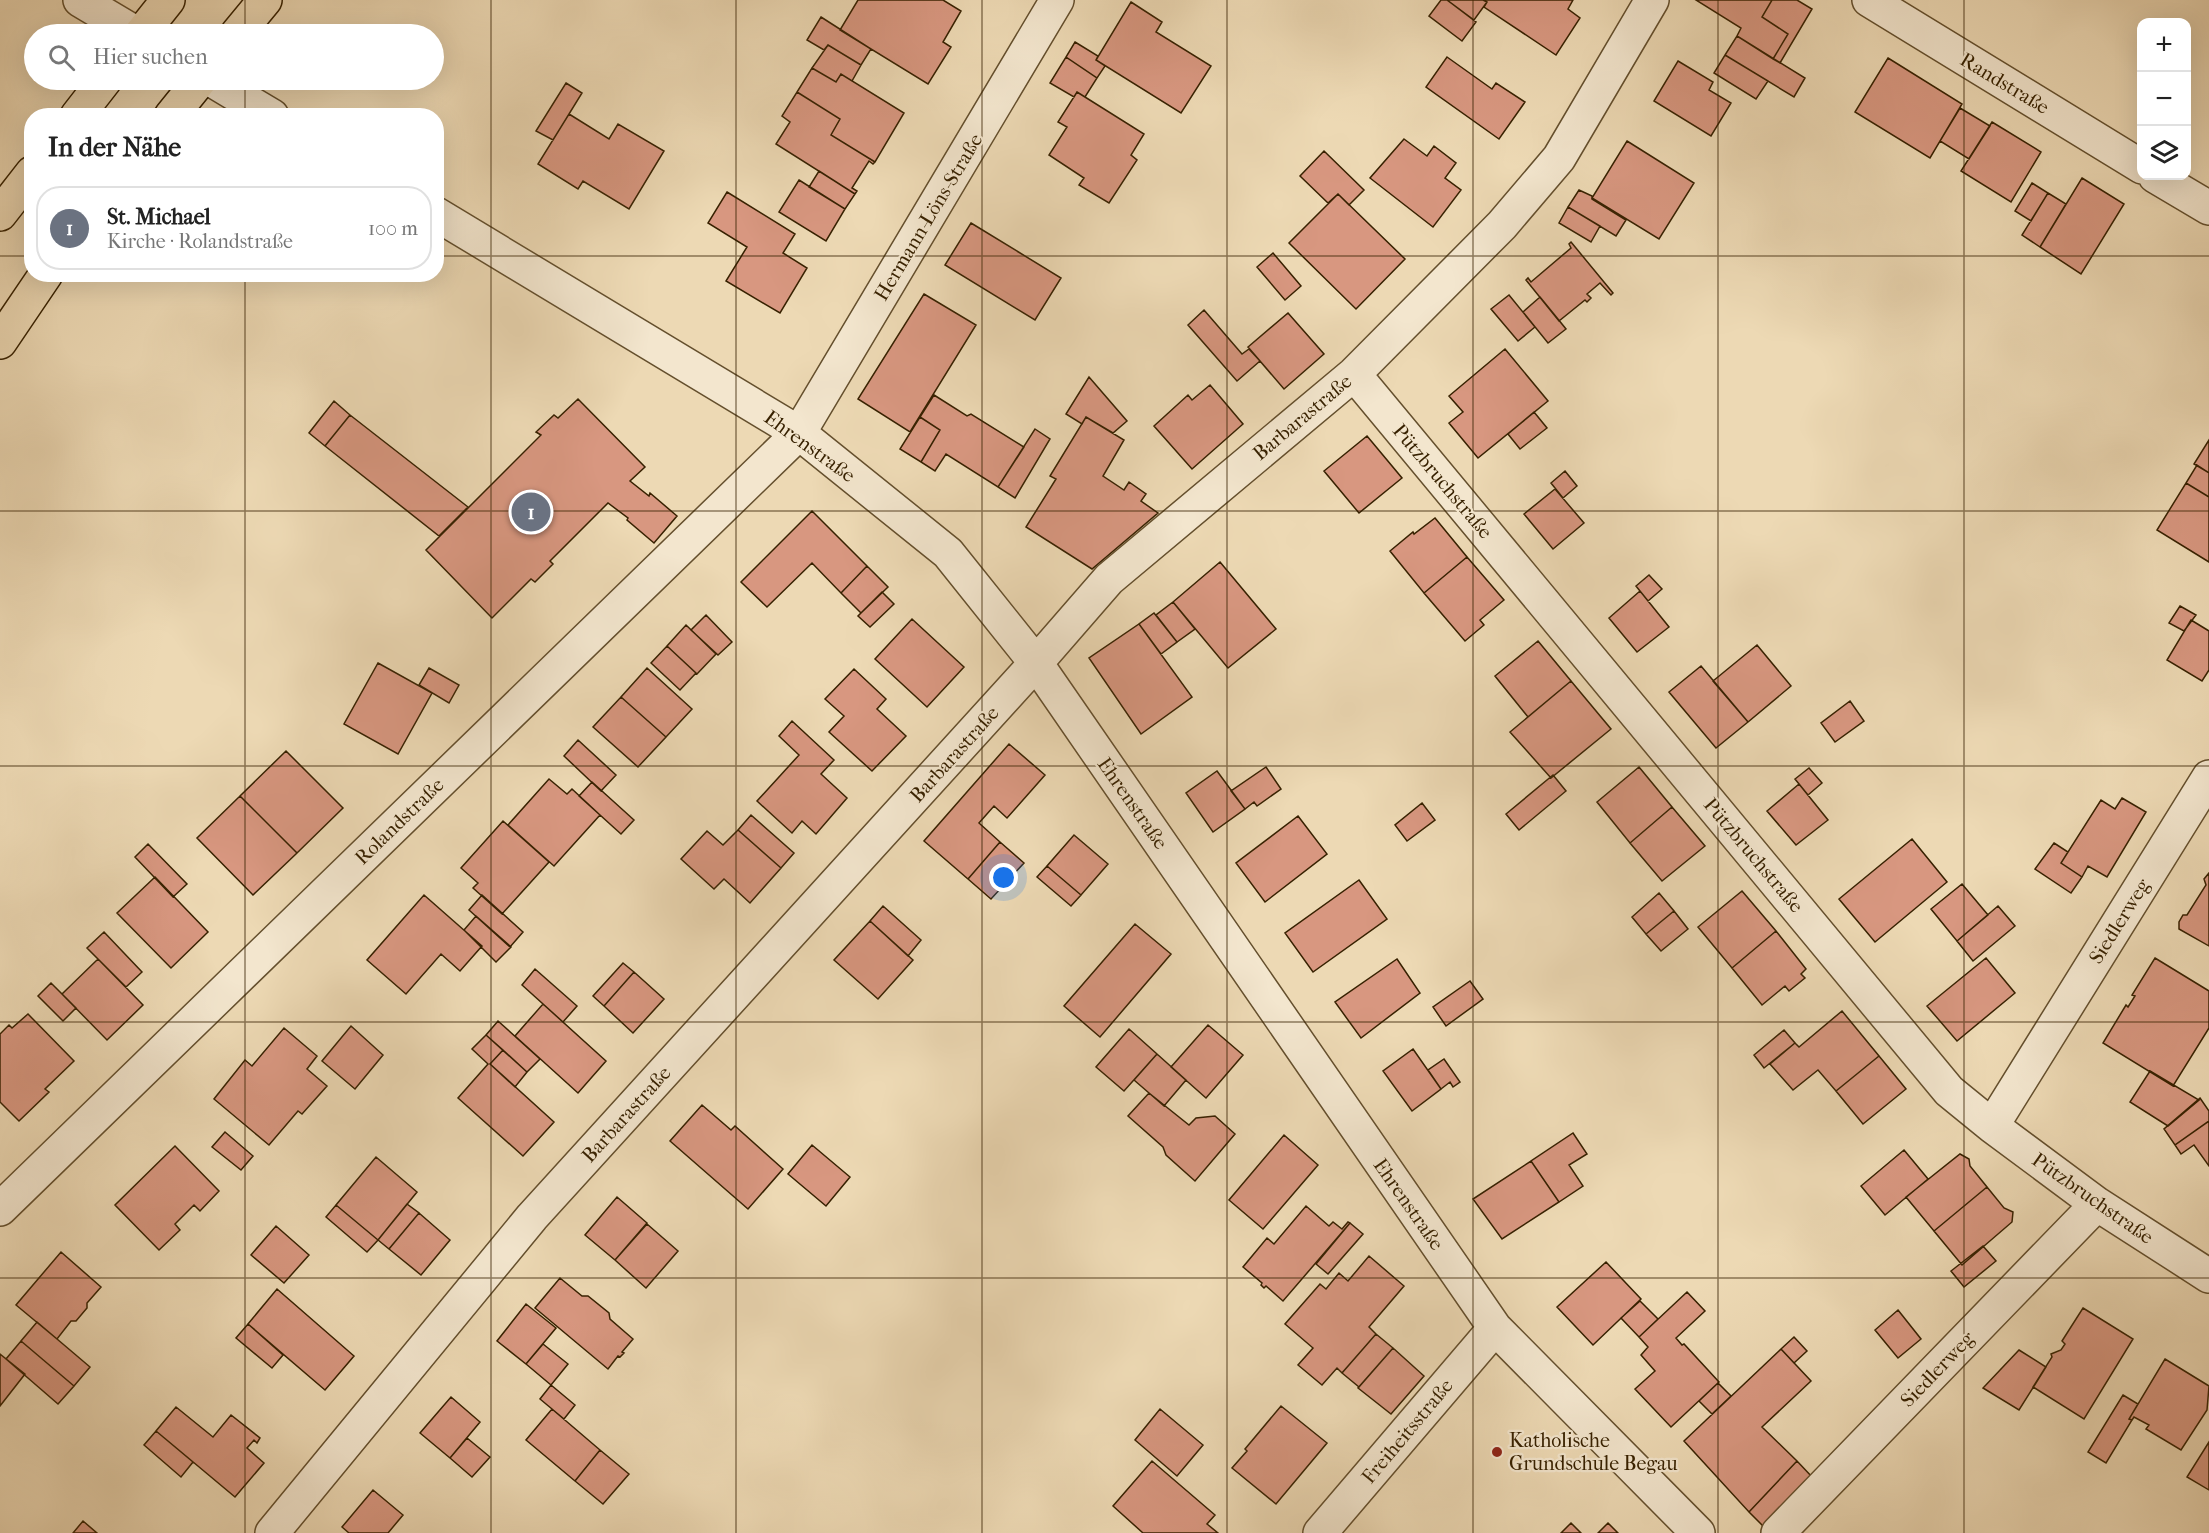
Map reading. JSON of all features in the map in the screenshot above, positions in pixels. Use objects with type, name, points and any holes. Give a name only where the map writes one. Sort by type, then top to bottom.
[{"type":"highway","points":[[148,24],[168,0]]},
{"type":"highway","points":[[245,24],[265,0]]},
{"type":"highway","points":[[83,108],[97,90]]},
{"type":"highway","points":[[177,108],[192,90]]},
{"type":"highway","points":[[0,214],[24,182]]},
{"type":"highway","points":[[0,342],[41,282]]},
{"type":"street","points":[[80,0],[122,24]]},
{"type":"street","name":"Hermann-Löns-Straße","points":[[799,433],[1057,0]]},
{"type":"street","name":"Barbarastraße","points":[[272,1533],[532,1217],[1036,663],[1109,579],[1354,374],[1502,225],[1559,158],[1652,0]]},
{"type":"street","name":"Randstraße","points":[[1869,0],[2137,164]]},
{"type":"street","points":[[229,90],[259,108]]},
{"type":"street","points":[[2162,180],[2209,208]]},
{"type":"street","name":"Ehrenstraße","points":[[444,219],[799,433],[948,553],[1036,663],[1495,1328],[1698,1533]]},
{"type":"street","name":"Pützbruchstraße","points":[[1354,374],[1949,1091],[2097,1204],[2209,1276]]},
{"type":"street","name":"Rolandstraße","points":[[0,1209],[799,433]]},
{"type":"street","name":"Siedlerweg","points":[[1992,1126],[2209,777]]},
{"type":"street","name":"Siedlerweg","points":[[1778,1533],[2097,1204]]},
{"type":"street","name":"Freiheitsstraße","points":[[1320,1533],[1495,1328]]},
{"type":"building","points":[[858,0],[943,0],[961,11],[943,42],[951,47],[928,84],[840,30]]},
{"type":"building","points":[[1441,0],[1447,0],[1476,22],[1462,41],[1429,16]]},
{"type":"building","points":[[1447,0],[1483,0],[1487,2],[1474,20]]},
{"type":"building","points":[[1483,0],[1573,0],[1568,9],[1580,18],[1556,55],[1484,7],[1487,2]]},
{"type":"building","points":[[1696,0],[1772,0],[1762,17],[1788,34],[1773,59],[1737,36],[1741,28]]},
{"type":"building","points":[[1772,0],[1797,0],[1812,9],[1780,63],[1773,59],[1788,34],[1762,17]]},
{"type":"building","points":[[1131,2],[1162,22],[1156,32],[1211,66],[1181,113],[1096,60]]},
{"type":"building","points":[[821,17],[871,49],[861,65],[828,45],[824,50],[807,40]]},
{"type":"building","points":[[1737,36],[1805,78],[1794,97],[1725,55]]},
{"type":"building","points":[[1075,42],[1098,56],[1096,60],[1105,66],[1097,78],[1066,57]]},
{"type":"building","points":[[828,45],[861,65],[852,81],[841,74],[836,82],[812,68]]},
{"type":"building","points":[[1725,55],[1768,81],[1756,99],[1714,73]]},
{"type":"building","points":[[1066,57],[1097,78],[1085,97],[1077,92],[1074,97],[1050,83]]},
{"type":"building","points":[[1447,57],[1492,89],[1496,83],[1525,102],[1499,139],[1426,87]]},
{"type":"building","points":[[1888,58],[1962,104],[1930,158],[1855,112]]},
{"type":"building","points":[[1678,61],[1713,82],[1709,90],[1731,103],[1711,136],[1654,101]]},
{"type":"building","points":[[812,68],[836,82],[841,74],[904,113],[875,162],[831,135],[840,119],[797,92]]},
{"type":"building","points":[[566,83],[582,93],[553,140],[536,131]]},
{"type":"building","points":[[797,92],[840,119],[831,135],[875,162],[873,164],[869,161],[852,188],[857,191],[855,194],[776,144],[790,122],[782,116]]},
{"type":"building","points":[[1077,92],[1144,134],[1131,155],[1137,160],[1109,203],[1079,185],[1084,178],[1049,155],[1067,127],[1058,122]]},
{"type":"building","points":[[1960,108],[1990,126],[1969,159],[1940,141]]},
{"type":"building","points":[[569,114],[609,139],[618,124],[664,151],[629,209],[583,181],[578,189],[538,164]]},
{"type":"building","points":[[1992,122],[2041,152],[2011,202],[1961,171]]},
{"type":"building","points":[[1404,139],[1427,156],[1434,146],[1456,163],[1445,178],[1461,190],[1433,227],[1370,178]]},
{"type":"building","points":[[1627,141],[1694,183],[1659,239],[1592,198]]},
{"type":"building","points":[[1324,151],[1364,190],[1349,205],[1338,194],[1328,203],[1300,176]]},
{"type":"building","points":[[819,171],[855,194],[845,209],[809,187]]},
{"type":"building","points":[[2082,178],[2124,204],[2081,274],[2040,247]]},
{"type":"building","points":[[799,180],[845,209],[826,241],[779,212]]},
{"type":"building","points":[[2032,183],[2048,193],[2031,221],[2015,211]]},
{"type":"building","points":[[1579,190],[1592,196],[1592,199],[1626,220],[1616,236],[1568,207]]},
{"type":"building","points":[[727,192],[795,234],[783,253],[807,268],[780,313],[726,281],[747,247],[708,223]]},
{"type":"building","points":[[2048,193],[2066,204],[2040,247],[2022,235]]},
{"type":"building","points":[[1338,194],[1405,259],[1356,309],[1289,243]]},
{"type":"building","points":[[1568,207],[1600,226],[1591,242],[1559,223]]},
{"type":"building","points":[[971,223],[1061,278],[1035,320],[945,265]]},
{"type":"building","points":[[1571,242],[1613,293],[1611,295],[1600,283],[1587,294],[1591,298],[1587,302],[1585,300],[1559,321],[1526,280],[1528,278],[1531,282],[1571,248],[1569,244]]},
{"type":"building","points":[[1273,253],[1301,286],[1285,300],[1257,267]]},
{"type":"building","points":[[924,294],[976,325],[910,432],[858,399]]},
{"type":"building","points":[[1509,295],[1535,327],[1518,341],[1491,309]]},
{"type":"building","points":[[1540,297],[1566,329],[1548,343],[1523,312]]},
{"type":"building","points":[[1204,310],[1242,354],[1249,349],[1260,361],[1237,381],[1188,325]]},
{"type":"building","points":[[1288,313],[1324,354],[1284,389],[1248,347]]},
{"type":"building","points":[[1505,349],[1548,401],[1478,458],[1449,423],[1463,412],[1449,396]]},
{"type":"building","points":[[1089,377],[1127,421],[1113,433],[1086,417],[1082,424],[1066,414]]},
{"type":"building","points":[[1210,385],[1243,424],[1192,469],[1154,426],[1188,395],[1192,400]]},
{"type":"building","points":[[934,395],[967,416],[971,414],[1024,447],[998,487],[946,454],[935,471],[921,462],[940,430],[920,417]]},
{"type":"building","points":[[578,399],[645,467],[630,481],[649,496],[650,493],[677,516],[654,543],[627,520],[628,518],[608,503],[550,561],[553,564],[535,582],[531,579],[492,618],[426,550],[541,435],[536,432],[554,415],[558,418]]},
{"type":"building","points":[[334,401],[350,415],[325,446],[309,433]]},
{"type":"building","points":[[1534,412],[1547,428],[1520,449],[1508,434]]},
{"type":"building","points":[[350,415],[468,507],[439,536],[325,446]]},
{"type":"building","points":[[920,417],[940,430],[921,462],[900,449]]},
{"type":"building","points":[[1086,417],[1124,440],[1103,476],[1124,490],[1129,482],[1146,494],[1141,501],[1158,513],[1092,569],[1026,527],[1056,479],[1050,476]]},
{"type":"building","points":[[1035,429],[1050,439],[1015,498],[998,487]]},
{"type":"building","points":[[1367,436],[1402,478],[1359,513],[1324,471]]},
{"type":"building","points":[[2209,440],[2209,473],[2194,464]]},
{"type":"building","points":[[2197,465],[2209,473],[2209,497],[2186,483]]},
{"type":"building","points":[[1565,471],[1577,486],[1563,498],[1551,483]]},
{"type":"building","points":[[2186,483],[2209,497],[2209,562],[2157,530]]},
{"type":"building","points":[[1555,489],[1584,523],[1553,549],[1524,514]]},
{"type":"building","points":[[812,511],[867,566],[841,593],[812,563],[767,607],[741,582]]},
{"type":"building","points":[[1435,518],[1467,557],[1424,593],[1390,551]]},
{"type":"building","points":[[1467,557],[1504,600],[1480,620],[1484,625],[1465,641],[1424,593]]},
{"type":"building","points":[[1220,562],[1276,629],[1228,668],[1173,602]]},
{"type":"building","points":[[867,566],[888,587],[861,613],[841,593]]},
{"type":"building","points":[[1649,575],[1662,589],[1648,601],[1636,586]]},
{"type":"building","points":[[1640,591],[1669,627],[1637,652],[1609,618]]},
{"type":"building","points":[[882,592],[894,604],[870,627],[858,616]]},
{"type":"building","points":[[1173,602],[1195,629],[1177,642],[1156,615]]},
{"type":"building","points":[[2180,606],[2196,615],[2184,631],[2169,623]]},
{"type":"building","points":[[1154,613],[1177,642],[1161,654],[1139,624]]},
{"type":"building","points":[[706,615],[732,642],[718,655],[691,630]]},
{"type":"building","points":[[912,619],[964,667],[927,707],[875,659]]},
{"type":"building","points":[[2191,620],[2209,631],[2209,670],[2202,681],[2167,660]]},
{"type":"building","points":[[1139,624],[1192,697],[1141,734],[1089,658]]},
{"type":"building","points":[[686,625],[716,654],[697,674],[667,646]]},
{"type":"building","points":[[1538,641],[1571,681],[1528,717],[1495,676]]},
{"type":"building","points":[[1757,645],[1791,686],[1748,722],[1713,681]]},
{"type":"building","points":[[667,646],[696,673],[680,690],[651,663]]},
{"type":"building","points":[[378,663],[432,693],[398,754],[344,724]]},
{"type":"building","points":[[1701,666],[1748,722],[1716,748],[1669,692]]},
{"type":"building","points":[[429,668],[459,685],[449,703],[419,685]]},
{"type":"building","points":[[647,668],[692,709],[666,737],[621,697]]},
{"type":"building","points":[[854,669],[886,699],[877,709],[906,736],[872,771],[829,732],[844,716],[825,699]]},
{"type":"building","points":[[1571,681],[1611,729],[1551,778],[1510,732]]},
{"type":"building","points":[[621,697],[666,737],[638,767],[593,727]]},
{"type":"building","points":[[1850,701],[1864,721],[1835,742],[1821,723]]},
{"type":"building","points":[[792,721],[834,760],[821,774],[847,798],[816,834],[802,821],[792,833],[757,801],[799,755],[779,736]]},
{"type":"building","points":[[578,740],[616,775],[601,791],[564,756]]},
{"type":"building","points":[[1009,744],[1045,775],[1007,818],[994,806],[979,823],[1000,842],[968,879],[924,841]]},
{"type":"building","points":[[286,751],[343,808],[297,853],[240,796]]},
{"type":"building","points":[[1266,767],[1281,789],[1257,806],[1254,802],[1245,809],[1231,791]]},
{"type":"building","points":[[1639,767],[1672,807],[1630,843],[1597,802]]},
{"type":"building","points":[[1809,768],[1822,783],[1808,795],[1795,779]]},
{"type":"building","points":[[1217,771],[1245,809],[1213,832],[1186,793]]},
{"type":"building","points":[[1553,775],[1566,791],[1519,830],[1506,814]]},
{"type":"building","points":[[549,779],[567,794],[572,789],[600,815],[554,866],[508,825]]},
{"type":"building","points":[[592,782],[634,820],[621,834],[579,796]]},
{"type":"building","points":[[1799,784],[1828,820],[1796,845],[1767,811]]},
{"type":"building","points":[[240,796],[297,853],[253,895],[197,838]]},
{"type":"building","points":[[2122,798],[2146,812],[2107,877],[2088,866],[2082,877],[2061,863],[2101,800],[2115,809]]},
{"type":"building","points":[[1422,803],[1435,820],[1407,841],[1395,825]]},
{"type":"building","points":[[1672,807],[1705,846],[1662,881],[1630,843]]},
{"type":"building","points":[[751,815],[794,853],[781,868],[738,830]]},
{"type":"building","points":[[1298,816],[1327,854],[1265,902],[1236,863]]},
{"type":"building","points":[[503,821],[549,862],[502,914],[473,888],[478,883],[461,868]]},
{"type":"building","points":[[738,830],[781,868],[750,903],[724,879],[714,889],[681,859],[707,831],[723,845]]},
{"type":"building","points":[[1074,835],[1108,864],[1081,895],[1047,866]]},
{"type":"building","points":[[1912,839],[1947,882],[1875,942],[1839,899]]},
{"type":"building","points":[[1000,842],[1024,863],[991,899],[968,879]]},
{"type":"building","points":[[2054,843],[2068,852],[2061,863],[2082,877],[2071,893],[2035,869]]},
{"type":"building","points":[[148,844],[187,884],[173,897],[135,857]]},
{"type":"building","points":[[1047,866],[1081,895],[1071,906],[1037,877]]},
{"type":"building","points":[[2209,873],[2209,946],[2179,929],[2179,922],[2183,915],[2187,915],[2206,885],[2204,879]]},
{"type":"building","points":[[155,877],[208,932],[171,968],[117,913]]},
{"type":"building","points":[[1359,880],[1387,919],[1313,972],[1285,933]]},
{"type":"building","points":[[1962,884],[1988,915],[1957,941],[1931,909]]},
{"type":"building","points":[[1742,891],[1776,931],[1732,968],[1698,927]]},
{"type":"building","points":[[1659,893],[1674,911],[1646,934],[1632,917]]},
{"type":"building","points":[[424,895],[482,946],[460,971],[441,954],[406,994],[367,960]]},
{"type":"building","points":[[482,895],[523,932],[510,947],[469,910]]},
{"type":"building","points":[[883,906],[921,940],[908,956],[870,921]]},
{"type":"building","points":[[1998,906],[2015,926],[1973,961],[1957,941]]},
{"type":"building","points":[[1674,911],[1688,929],[1661,951],[1646,934]]},
{"type":"building","points":[[476,916],[511,947],[496,962],[464,930]]},
{"type":"building","points":[[870,921],[913,960],[878,999],[834,960]]},
{"type":"building","points":[[1135,924],[1171,954],[1100,1037],[1064,1006]]},
{"type":"building","points":[[1776,931],[1806,969],[1801,974],[1805,978],[1789,991],[1785,986],[1762,1005],[1732,968]]},
{"type":"building","points":[[104,932],[142,972],[126,987],[87,948]]},
{"type":"building","points":[[1986,958],[2015,993],[1957,1041],[1927,1006]]},
{"type":"building","points":[[2155,958],[2209,991],[2209,1028],[2173,1086],[2103,1043],[2126,1005],[2128,1007],[2135,996],[2132,995]]},
{"type":"building","points":[[98,959],[143,1005],[107,1040],[62,994]]},
{"type":"building","points":[[1397,959],[1420,993],[1361,1038],[1335,1002]]},
{"type":"building","points":[[623,963],[634,972],[604,1006],[593,996]]},
{"type":"building","points":[[535,969],[577,1006],[563,1022],[522,985]]},
{"type":"building","points":[[634,972],[664,999],[633,1033],[604,1006]]},
{"type":"building","points":[[1470,981],[1483,999],[1446,1026],[1433,1007]]},
{"type":"building","points":[[51,983],[76,1008],[63,1021],[38,996]]},
{"type":"building","points":[[543,1004],[606,1061],[578,1093],[515,1036]]},
{"type":"building","points":[[1842,1011],[1879,1056],[1836,1091],[1818,1070],[1793,1090],[1770,1064],[1795,1043],[1799,1047]]},
{"type":"building","points":[[28,1014],[74,1061],[45,1089],[49,1092],[19,1121],[0,1102],[0,1034],[9,1025],[12,1028]]},
{"type":"building","points":[[498,1021],[540,1059],[527,1072],[486,1035]]},
{"type":"building","points":[[1208,1025],[1243,1055],[1206,1098],[1171,1067]]},
{"type":"building","points":[[351,1026],[383,1055],[355,1089],[322,1061]]},
{"type":"building","points":[[284,1028],[317,1056],[307,1069],[327,1086],[302,1114],[298,1111],[269,1145],[214,1099],[245,1060],[252,1066]]},
{"type":"building","points":[[1129,1029],[1157,1054],[1124,1091],[1096,1067]]},
{"type":"building","points":[[1784,1030],[1795,1043],[1764,1068],[1754,1055]]},
{"type":"building","points":[[486,1035],[503,1050],[490,1064],[554,1122],[523,1156],[458,1098],[488,1064],[472,1049]]},
{"type":"building","points":[[1413,1049],[1441,1089],[1412,1111],[1383,1071]]},
{"type":"building","points":[[503,1050],[527,1072],[515,1087],[490,1064]]},
{"type":"building","points":[[1157,1054],[1186,1080],[1164,1106],[1134,1080]]},
{"type":"building","points":[[1879,1056],[1906,1089],[1863,1124],[1836,1091]]},
{"type":"building","points":[[1444,1059],[1460,1082],[1453,1087],[1450,1082],[1441,1089],[1428,1070]]},
{"type":"building","points":[[2150,1071],[2199,1100],[2168,1126],[2130,1102]]},
{"type":"building","points":[[1149,1093],[1189,1125],[1196,1118],[1215,1116],[1235,1134],[1195,1181],[1166,1155],[1163,1147],[1128,1116]]},
{"type":"building","points":[[2200,1098],[2209,1111],[2209,1121],[2175,1145],[2164,1129]]},
{"type":"building","points":[[702,1105],[731,1130],[735,1126],[783,1169],[748,1209],[670,1141]]},
{"type":"building","points":[[2209,1121],[2209,1166],[2194,1145],[2181,1154],[2175,1145]]},
{"type":"building","points":[[225,1132],[253,1156],[241,1170],[212,1147]]},
{"type":"building","points":[[1573,1133],[1587,1154],[1569,1165],[1583,1186],[1559,1202],[1531,1161]]},
{"type":"building","points":[[1284,1135],[1318,1165],[1263,1229],[1229,1200]]},
{"type":"building","points":[[812,1145],[850,1177],[826,1206],[788,1174]]},
{"type":"building","points":[[175,1146],[219,1191],[200,1211],[194,1205],[175,1224],[180,1230],[159,1250],[115,1205]]},
{"type":"building","points":[[1904,1150],[1928,1179],[1885,1215],[1861,1186]]},
{"type":"building","points":[[1960,1154],[1969,1159],[1970,1166],[1987,1187],[1934,1231],[1906,1197]]},
{"type":"building","points":[[376,1157],[417,1192],[378,1240],[336,1205]]},
{"type":"building","points":[[1531,1161],[1559,1202],[1502,1239],[1473,1199]]},
{"type":"building","points":[[1987,1187],[2004,1208],[2013,1212],[2012,1222],[1962,1265],[1934,1231]]},
{"type":"building","points":[[617,1197],[647,1223],[615,1260],[585,1235]]},
{"type":"building","points":[[407,1204],[419,1213],[389,1249],[378,1240]]},
{"type":"building","points":[[336,1205],[378,1240],[367,1252],[326,1217]]},
{"type":"building","points":[[1306,1206],[1329,1226],[1333,1222],[1342,1229],[1348,1222],[1350,1223],[1283,1301],[1266,1286],[1264,1288],[1262,1283],[1243,1267],[1267,1238],[1274,1244]]},
{"type":"building","points":[[419,1213],[450,1240],[421,1275],[389,1249]]},
{"type":"building","points":[[1350,1223],[1363,1234],[1328,1274],[1316,1264]]},
{"type":"building","points":[[647,1224],[678,1251],[646,1288],[615,1260]]},
{"type":"building","points":[[276,1226],[309,1255],[284,1283],[251,1255]]},
{"type":"building","points":[[1983,1246],[1996,1261],[1964,1287],[1951,1271]]},
{"type":"building","points":[[61,1252],[101,1287],[87,1303],[87,1308],[76,1321],[71,1321],[57,1339],[16,1305]]},
{"type":"building","points":[[1369,1256],[1404,1286],[1369,1327],[1376,1334],[1342,1373],[1337,1368],[1322,1385],[1298,1365],[1313,1348],[1285,1324],[1320,1284],[1326,1289],[1339,1273],[1348,1281]]},
{"type":"building","points":[[1606,1262],[1641,1299],[1593,1345],[1557,1307]]},
{"type":"building","points":[[560,1278],[582,1296],[588,1296],[609,1313],[610,1319],[633,1339],[622,1352],[624,1353],[618,1356],[608,1369],[535,1308]]},
{"type":"building","points":[[277,1289],[354,1356],[325,1390],[248,1324]]},
{"type":"building","points":[[1687,1292],[1705,1311],[1676,1338],[1719,1382],[1671,1427],[1635,1389],[1655,1371],[1641,1355],[1648,1347],[1639,1337]]},
{"type":"building","points":[[1640,1301],[1658,1319],[1639,1337],[1621,1318]]},
{"type":"building","points":[[526,1304],[556,1328],[526,1364],[497,1341]]},
{"type":"building","points":[[2083,1308],[2133,1339],[2084,1419],[2033,1387],[2052,1357],[2051,1354],[2061,1350],[2065,1344],[2062,1341]]},
{"type":"building","points":[[1898,1310],[1921,1339],[1898,1358],[1875,1330]]},
{"type":"building","points":[[37,1322],[90,1367],[74,1386],[21,1341]]},
{"type":"building","points":[[248,1324],[283,1355],[272,1368],[236,1338]]},
{"type":"building","points":[[1376,1334],[1393,1348],[1359,1387],[1342,1373]]},
{"type":"building","points":[[1794,1337],[1807,1351],[1794,1363],[1781,1349]]},
{"type":"building","points":[[21,1341],[74,1386],[58,1404],[6,1359]]},
{"type":"building","points":[[543,1344],[568,1364],[551,1385],[526,1364]]},
{"type":"building","points":[[1393,1348],[1424,1376],[1391,1414],[1358,1388]]},
{"type":"building","points":[[1781,1349],[1811,1381],[1762,1427],[1797,1461],[1749,1512],[1684,1441]]},
{"type":"building","points":[[2019,1350],[2046,1367],[2019,1410],[1983,1388]]},
{"type":"building","points":[[0,1354],[25,1374],[0,1406]]},
{"type":"building","points":[[2165,1359],[2209,1386],[2207,1410],[2181,1450],[2146,1429],[2149,1425],[2134,1417],[2132,1420],[2129,1419]]},
{"type":"building","points":[[1718,1383],[1731,1396],[1712,1414],[1699,1401]]},
{"type":"building","points":[[551,1385],[575,1405],[564,1419],[540,1399]]},
{"type":"building","points":[[2123,1395],[2138,1404],[2129,1419],[2132,1420],[2106,1463],[2088,1452]]},
{"type":"building","points":[[451,1397],[480,1422],[450,1458],[420,1433]]},
{"type":"building","points":[[1281,1406],[1327,1443],[1276,1504],[1232,1468]]},
{"type":"building","points":[[176,1407],[213,1437],[231,1415],[260,1438],[257,1443],[254,1440],[247,1448],[264,1463],[235,1497],[156,1431]]},
{"type":"building","points":[[552,1409],[600,1450],[575,1481],[526,1440]]},
{"type":"building","points":[[1160,1409],[1203,1445],[1177,1476],[1135,1440]]},
{"type":"building","points":[[156,1431],[193,1462],[181,1477],[144,1445]]},
{"type":"building","points":[[467,1438],[490,1457],[472,1477],[450,1458]]},
{"type":"building","points":[[2209,1442],[2209,1490],[2187,1477]]},
{"type":"building","points":[[600,1450],[629,1474],[603,1504],[575,1481]]},
{"type":"building","points":[[1152,1461],[1215,1515],[1207,1524],[1218,1533],[1143,1533],[1113,1506]]},
{"type":"building","points":[[1797,1461],[1813,1478],[1765,1528],[1749,1512]]},
{"type":"building","points":[[373,1490],[403,1515],[388,1533],[349,1533],[342,1527]]},
{"type":"building","points":[[83,1521],[97,1533],[73,1533]]},
{"type":"building","points":[[1571,1523],[1581,1533],[1561,1533]]},
{"type":"building","points":[[1608,1523],[1618,1533],[1598,1533]]},
{"type":"place","name":"St. Michael","points":[[531,512]]},
{"type":"place","name":"Katholische Grundschule Begau","points":[[1497,1452]]}]
